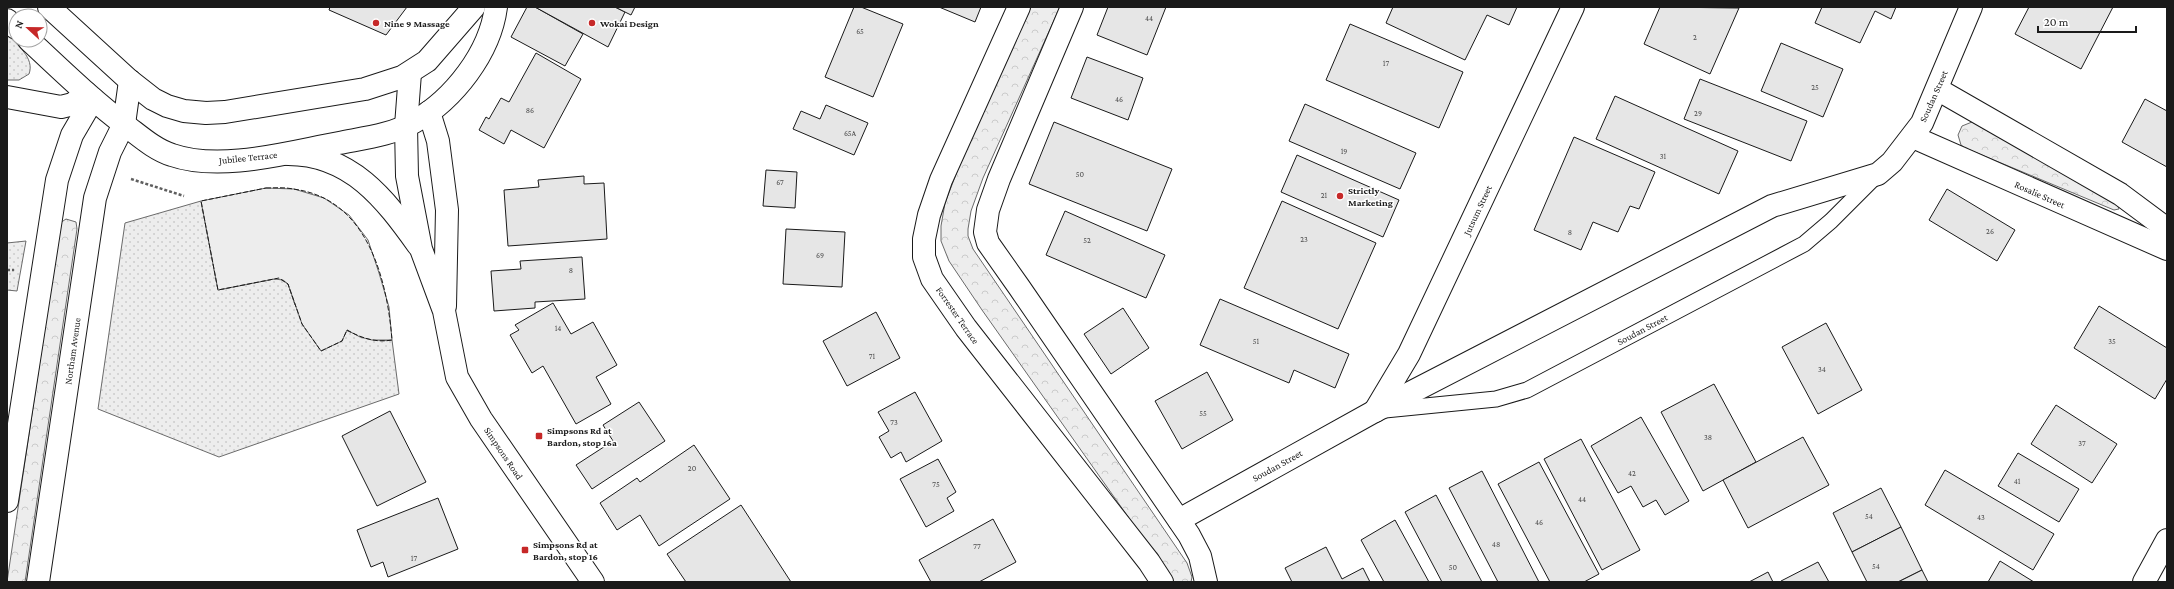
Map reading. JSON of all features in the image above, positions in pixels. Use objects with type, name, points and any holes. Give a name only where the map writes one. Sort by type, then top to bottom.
[{"type":"main road","points":[[49,7],[130,81],[153,99],[167,106],[184,111],[214,113],[365,89],[395,80],[411,72],[427,61],[474,7]]},
{"type":"main road","name":"Jubilee Terrace","points":[[38,48],[90,96],[124,124],[162,151],[188,159],[240,160],[284,154],[367,137],[406,126],[429,112],[463,79],[477,57],[490,30],[496,7]]},
{"type":"main road","name":"Forrester Terrace","points":[[1019,7],[941,180],[929,215],[924,239],[924,257],[932,279],[966,328],[1149,562],[1162,582]]},
{"type":"main road","points":[[1072,7],[999,179],[988,210],[985,232],[988,242],[1010,275],[1179,520],[1200,556],[1206,582]]},
{"type":"main road","name":"Jutsum Street","points":[[1375,411],[1409,354],[1573,7]]},
{"type":"main road","name":"Soudan Street","points":[[1179,520],[1375,411],[1772,206],[1878,174],[1892,162],[1913,137],[1937,88],[1971,7]]},
{"type":"main road","name":"Simpsons Road","points":[[411,72],[429,112],[438,141],[447,210],[444,311]]},
{"type":"main road","name":"Simpsons Road","points":[[411,72],[406,126],[408,176],[421,249],[444,311],[457,377],[480,419],[593,582]]},
{"type":"main road","points":[[7,97],[61,107],[73,104],[130,81]]},
{"type":"main road","name":"Northam Avenue","points":[[38,582],[95,198],[110,152],[124,124],[130,81]]},
{"type":"main road","points":[[1937,88],[2120,194],[2167,229]]},
{"type":"main road","points":[[7,501],[57,180],[75,129],[90,96]]},
{"type":"main road","name":"Rosalie Street","points":[[1913,137],[2167,249]]},
{"type":"main road","points":[[284,154],[302,154],[323,160],[352,173],[382,197],[421,249]]},
{"type":"main road","points":[[2144,582],[2167,540]]},
{"type":"lane","name":"Soudan Street","points":[[1375,411],[1496,399],[1527,390],[1804,244],[1831,221],[1878,174]]},
{"type":"path","points":[[130,179],[184,196]]},
{"type":"green space","points":[[1031,7],[1060,7],[983,178],[971,211],[968,236],[973,249],[1187,563],[1192,577],[1191,582],[1174,582],[982,310],[949,261],[941,241],[941,226],[945,203],[958,169]]},
{"type":"green space","points":[[7,34],[8,48],[21,48],[30,63],[30,68],[29,74],[19,80],[7,80]]},
{"type":"green space","points":[[1972,122],[2117,204],[2119,209],[2114,210],[1965,148],[1961,145],[1958,135],[1962,126]]},
{"type":"green space","points":[[201,201],[218,290],[279,278],[288,284],[295,305],[330,323],[356,334],[381,340],[392,340],[399,394],[219,457],[98,409],[125,223]]},
{"type":"green space","points":[[66,219],[76,222],[77,229],[25,582],[7,582],[60,223]]},
{"type":"green space","points":[[26,241],[17,291],[7,290],[7,243]]},
{"type":"shaded area","points":[[266,188],[294,189],[324,198],[349,215],[368,240],[389,307],[392,340],[372,340],[360,337],[347,330],[342,341],[321,351],[302,324],[288,284],[283,280],[274,279],[218,290],[201,201]]},
{"type":"building","name":"Nine 9 Massage","points":[[330,7],[407,7],[386,35],[329,10]]},
{"type":"building","points":[[527,7],[535,7],[583,34],[565,66],[511,37]]},
{"type":"building","name":"Wokai Design","points":[[535,7],[615,7],[625,12],[608,47]]},
{"type":"building","points":[[615,7],[635,7],[631,15]]},
{"type":"building","points":[[854,7],[861,7],[903,24],[873,97],[825,77]]},
{"type":"building","points":[[939,7],[981,7],[975,22]]},
{"type":"building","points":[[1108,7],[1166,7],[1147,55],[1097,35]]},
{"type":"building","points":[[1393,7],[1517,7],[1509,25],[1487,15],[1465,60],[1386,23]]},
{"type":"building","points":[[1660,7],[1739,8],[1710,74],[1644,44]]},
{"type":"building","points":[[1822,7],[1896,7],[1891,19],[1875,11],[1860,43],[1815,23]]},
{"type":"building","points":[[2029,7],[2113,7],[2081,69],[2015,34]]},
{"type":"building","points":[[1350,24],[1463,72],[1439,128],[1326,80]]},
{"type":"building","points":[[1781,43],[1843,69],[1823,117],[1761,91]]},
{"type":"building","points":[[536,53],[581,79],[544,148],[511,130],[504,144],[479,130],[486,117],[489,119],[501,98],[509,102]]},
{"type":"building","points":[[1087,57],[1143,78],[1128,120],[1071,98]]},
{"type":"building","points":[[1700,79],[1807,121],[1791,161],[1684,119]]},
{"type":"building","points":[[1615,96],[1738,151],[1719,194],[1596,139]]},
{"type":"building","points":[[2145,99],[2167,111],[2167,167],[2122,142]]},
{"type":"building","points":[[1305,104],[1416,153],[1400,189],[1289,141]]},
{"type":"building","points":[[826,105],[868,123],[854,155],[793,129],[801,111],[820,119]]},
{"type":"building","points":[[1054,122],[1172,169],[1147,231],[1029,184]]},
{"type":"building","points":[[1574,137],[1655,172],[1639,209],[1630,206],[1618,232],[1593,222],[1581,250],[1534,230]]},
{"type":"building","name":"Strictly Marketing","points":[[1297,155],[1399,200],[1383,237],[1281,192]]},
{"type":"building","points":[[766,170],[797,172],[795,208],[763,206]]},
{"type":"building","points":[[584,176],[584,184],[604,183],[607,239],[508,246],[504,190],[539,187],[538,180]]},
{"type":"building","points":[[1947,189],[2015,230],[1997,261],[1929,220]]},
{"type":"building","points":[[1282,201],[1376,243],[1338,329],[1244,288]]},
{"type":"building","points":[[1065,211],[1165,255],[1146,298],[1046,255]]},
{"type":"building","points":[[786,229],[845,232],[842,287],[783,284]]},
{"type":"building","points":[[582,257],[585,299],[535,302],[535,308],[494,311],[491,271],[521,269],[520,261]]},
{"type":"building","points":[[1220,299],[1349,354],[1335,388],[1294,370],[1289,383],[1200,345]]},
{"type":"building","points":[[553,303],[571,334],[593,322],[617,365],[596,377],[611,404],[576,424],[543,366],[532,373],[510,335],[519,330],[515,325]]},
{"type":"building","points":[[2099,306],[2167,348],[2167,379],[2155,399],[2074,348]]},
{"type":"building","points":[[1123,308],[1149,348],[1111,374],[1084,334]]},
{"type":"building","points":[[876,312],[900,358],[847,386],[823,341]]},
{"type":"building","points":[[1826,323],[1862,390],[1818,414],[1782,347]]},
{"type":"building","points":[[1207,372],[1233,420],[1182,449],[1155,401]]},
{"type":"building","points":[[1714,384],[1756,462],[1703,491],[1661,412]]},
{"type":"building","points":[[915,392],[942,441],[906,462],[901,452],[891,458],[879,437],[889,431],[878,412]]},
{"type":"building","points":[[639,402],[665,441],[592,489],[576,465],[613,441],[603,425]]},
{"type":"building","points":[[2056,405],[2117,444],[2092,483],[2031,444]]},
{"type":"building","points":[[390,411],[426,482],[377,506],[342,436]]},
{"type":"building","points":[[1641,417],[1689,501],[1665,515],[1656,500],[1643,507],[1631,486],[1618,493],[1591,446]]},
{"type":"building","points":[[1803,437],[1829,485],[1748,528],[1723,480]]},
{"type":"building","points":[[1581,439],[1640,550],[1602,570],[1544,459]]},
{"type":"building","points":[[694,445],[730,499],[659,546],[640,515],[617,530],[600,503],[637,478],[640,482]]},
{"type":"building","points":[[2018,453],[2079,489],[2059,522],[1998,486]]},
{"type":"building","points":[[938,459],[956,492],[947,498],[954,511],[926,527],[900,479]]},
{"type":"building","points":[[1539,462],[1599,574],[1584,582],[1550,582],[1498,484]]},
{"type":"building","points":[[1945,470],[2054,534],[2033,570],[1925,505]]},
{"type":"building","points":[[1482,471],[1539,582],[1498,582],[1449,488]]},
{"type":"building","points":[[1881,488],[1901,527],[1852,552],[1833,513]]},
{"type":"building","points":[[1436,495],[1482,582],[1442,582],[1405,512]]},
{"type":"building","points":[[438,498],[458,549],[388,577],[383,562],[371,567],[357,530]]},
{"type":"building","points":[[741,505],[791,582],[686,582],[667,554]]},
{"type":"building","points":[[993,519],[1016,562],[979,582],[931,582],[919,560]]},
{"type":"building","points":[[1395,520],[1429,582],[1384,582],[1361,540]]},
{"type":"building","points":[[1901,527],[1922,570],[1898,582],[1867,582],[1852,552]]},
{"type":"building","points":[[1326,547],[1342,579],[1363,568],[1370,582],[1292,582],[1285,568]]},
{"type":"building","points":[[2000,561],[2034,582],[1988,582]]},
{"type":"building","points":[[1818,562],[1829,582],[1781,582],[1781,581]]},
{"type":"building","points":[[1922,570],[1928,582],[1898,582]]},
{"type":"building","points":[[1768,572],[1773,582],[1749,582]]},
{"type":"fence","points":[[266,188],[290,188],[318,196],[339,208],[356,224],[378,267],[385,292],[392,340],[380,341],[369,339],[347,330],[342,341],[321,351],[302,324],[288,284],[279,278],[218,290],[201,201],[266,188]]},
{"type":"place","name":"Nine 9 Massage","points":[[376,23]]},
{"type":"place","name":"Wokai Design","points":[[592,23]]},
{"type":"place","name":"Strictly Marketing","points":[[1340,196]]},
{"type":"place","name":"Simpsons Rd at Bardon, stop 16a","points":[[539,436]]},
{"type":"place","name":"Simpsons Rd at Bardon, stop 16","points":[[525,550]]}]
